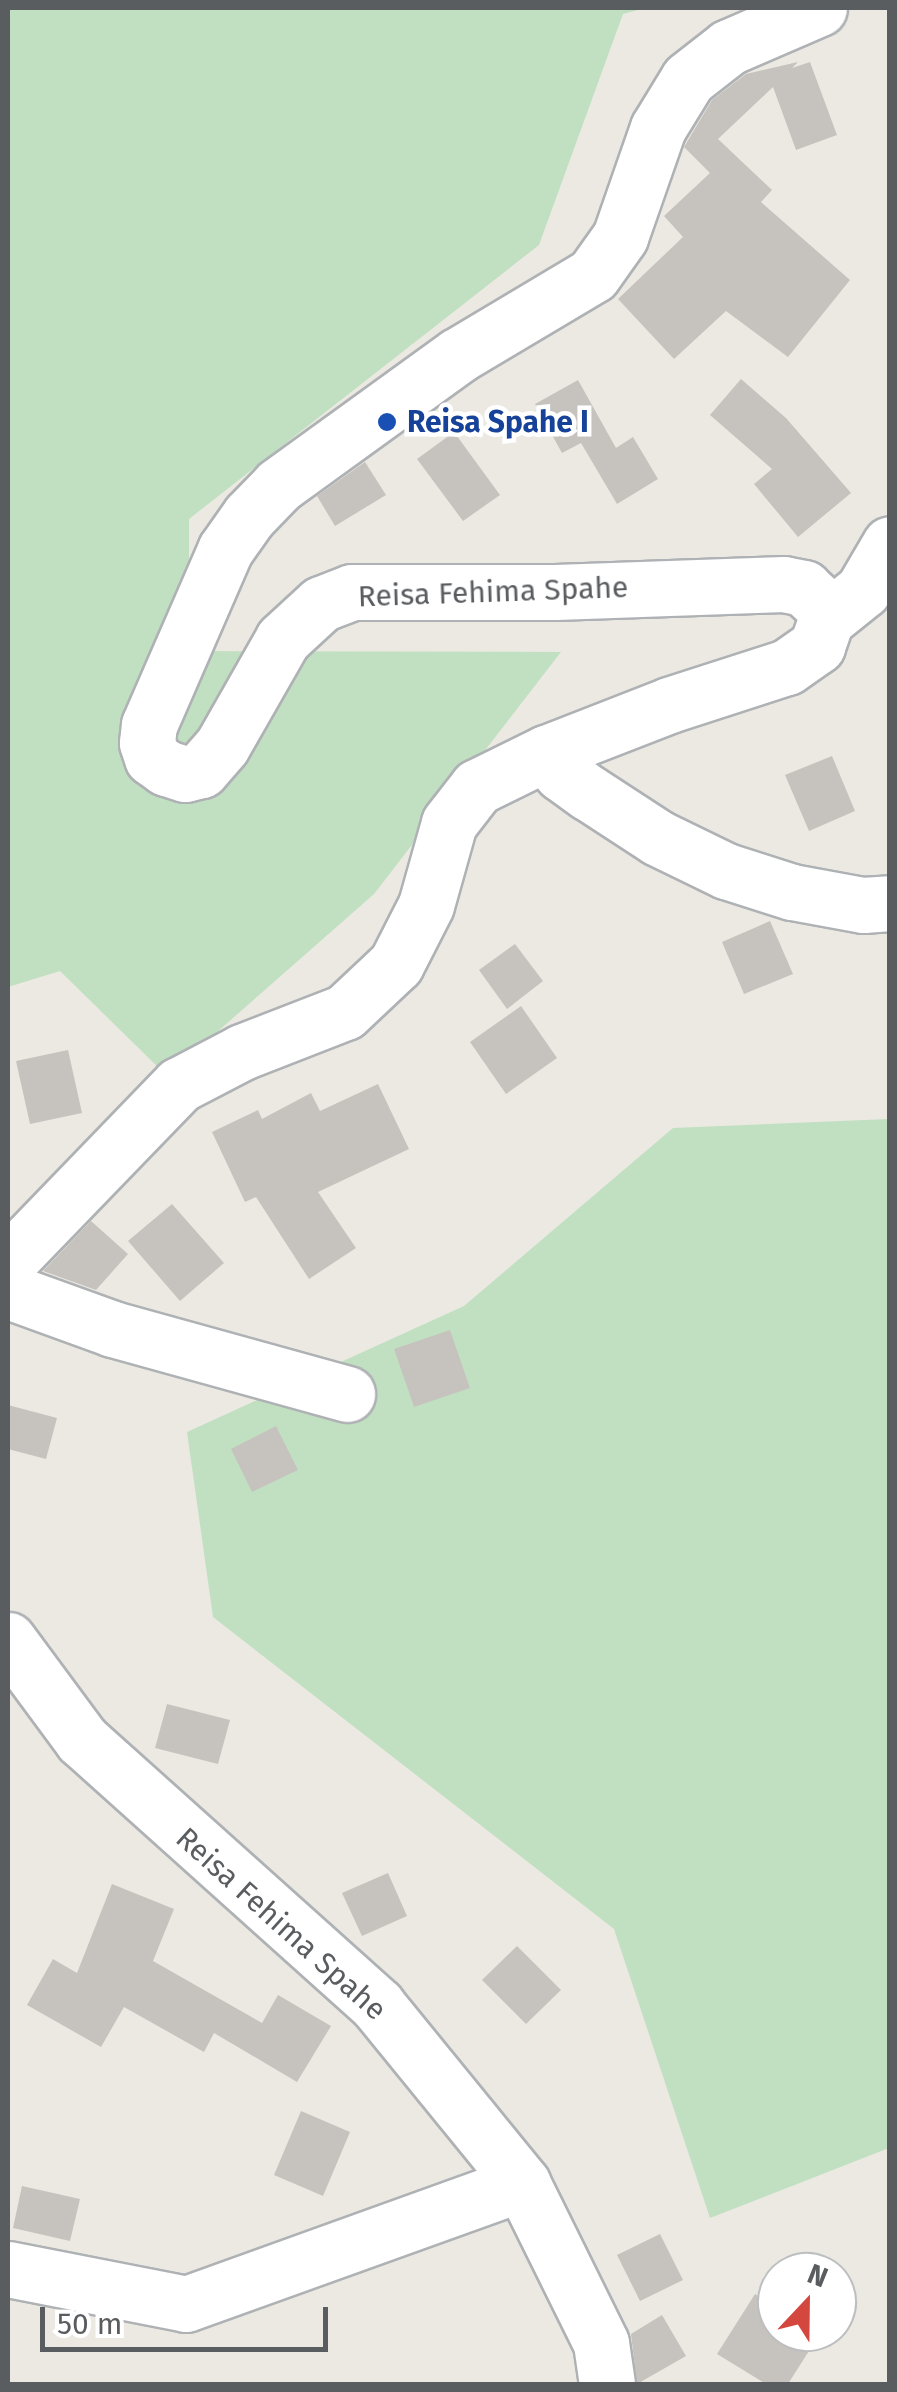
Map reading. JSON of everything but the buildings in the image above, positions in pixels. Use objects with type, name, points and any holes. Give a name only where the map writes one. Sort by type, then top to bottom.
[{"type":"street","name":"Reisa Fehima Spahe","points":[[819,8],[729,47],[688,79],[658,128],[620,238],[592,275],[457,356],[279,486],[248,516],[225,550],[149,725],[147,743],[152,758],[166,768],[185,774],[201,770],[222,746],[283,639],[321,604],[352,592],[555,592],[763,582],[804,588],[816,596],[826,620]]},
{"type":"street","points":[[8,1262],[179,1085],[242,1052],[345,1012],[396,964],[426,905],[449,824],[477,787],[546,753],[669,705],[787,667],[817,646],[826,620],[863,590],[890,544]]},
{"type":"street","points":[[546,753],[561,773],[616,811],[658,838],[726,871],[792,892],[863,905],[890,904]]},
{"type":"street","points":[[8,1290],[113,1329],[348,1394]]},
{"type":"street","name":"Reisa Fehima Spahe","points":[[8,1640],[82,1740],[377,2006],[522,2183],[601,2343],[607,2384]]},
{"type":"street","points":[[8,2269],[186,2304],[522,2183]]},
{"type":"green space","points":[[8,8],[645,8],[623,14],[539,245],[189,519],[189,651],[561,652],[374,894],[167,1076],[60,971],[8,987]]},
{"type":"green space","points":[[889,1119],[889,2148],[710,2218],[614,1929],[213,1617],[187,1432],[464,1306],[673,1128]]},
{"type":"place","name":"Reisa Spahe I","points":[[387,422]]}]
